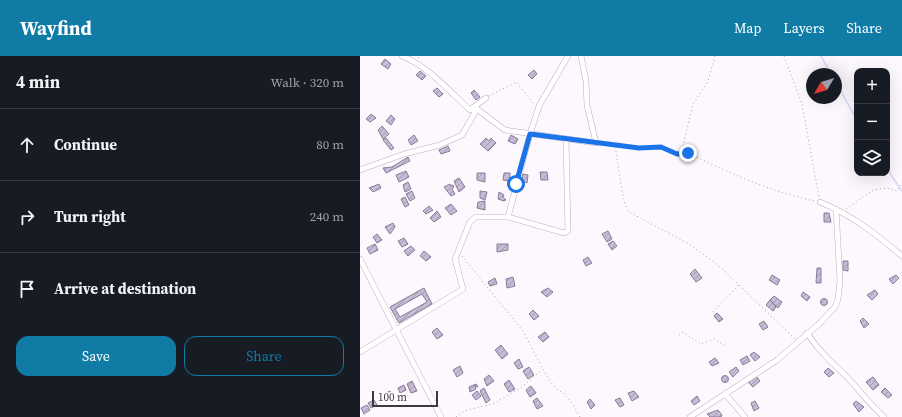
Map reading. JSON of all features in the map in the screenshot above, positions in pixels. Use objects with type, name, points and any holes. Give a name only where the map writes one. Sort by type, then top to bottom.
[{"type":"street","points":[[402,56],[414,61],[430,72],[470,110]]},
{"type":"street","points":[[508,217],[539,106],[568,56]]},
{"type":"street","points":[[470,110],[477,109],[505,130],[566,140],[596,143],[586,105],[586,81],[581,56]]},
{"type":"street","points":[[470,110],[486,98]]},
{"type":"street","points":[[360,170],[404,154],[440,145],[462,135],[477,109]]},
{"type":"street","points":[[360,352],[463,289],[455,263],[467,227],[473,218],[481,216],[508,217],[564,233],[568,231],[566,140]]},
{"type":"street","points":[[820,202],[842,212],[870,229],[902,256]]},
{"type":"street","points":[[690,417],[777,360],[829,314],[838,299],[840,280],[836,209]]},
{"type":"street","points":[[360,259],[441,417]]},
{"type":"street","points":[[807,334],[829,362],[845,375],[871,406],[884,417]]},
{"type":"street","points":[[725,394],[745,417]]},
{"type":"path","points":[[682,154],[693,104],[708,82],[715,56]]},
{"type":"path","points":[[596,143],[639,148],[661,147],[677,154],[688,153],[767,187],[820,202],[802,104],[784,56]]},
{"type":"path","points":[[486,98],[516,82],[525,95],[532,99],[535,106],[539,106]]},
{"type":"path","points":[[615,146],[623,186],[624,202],[629,212],[691,246],[718,265],[797,341]]},
{"type":"path","points":[[842,212],[873,190],[888,188],[897,191],[902,184]]},
{"type":"path","points":[[458,253],[465,257],[523,331],[543,370],[555,388],[563,393],[572,403],[580,417]]},
{"type":"path","points":[[713,312],[734,292],[738,286],[738,283]]},
{"type":"path","points":[[679,335],[683,332],[687,333],[701,344],[714,339],[727,347]]},
{"type":"path","points":[[456,417],[464,411],[495,403],[522,387],[543,370]]},
{"type":"building","points":[[385,59],[391,64],[388,69],[381,64]]},
{"type":"building","points":[[534,70],[537,74],[532,79],[528,75]]},
{"type":"building","points":[[420,71],[426,76],[422,80],[416,75]]},
{"type":"building","points":[[437,88],[443,94],[439,97],[433,91]]},
{"type":"building","points":[[474,90],[480,97],[476,100],[471,93]]},
{"type":"building","points":[[371,114],[376,118],[370,122],[366,119]]},
{"type":"building","points":[[391,115],[395,119],[391,125],[386,121]]},
{"type":"building","points":[[382,126],[389,134],[383,139],[378,130]]},
{"type":"building","points":[[414,135],[418,141],[411,145],[408,140]]},
{"type":"building","points":[[511,135],[518,139],[515,144],[508,141]]},
{"type":"building","points":[[386,138],[394,148],[391,150],[383,140]]},
{"type":"building","points":[[486,138],[489,141],[491,138],[496,143],[488,151],[480,144]]},
{"type":"building","points":[[448,146],[450,151],[441,154],[439,150]]},
{"type":"building","points":[[408,157],[410,161],[386,173],[383,168],[392,167]]},
{"type":"building","points":[[406,171],[409,177],[399,182],[396,175]]},
{"type":"building","points":[[540,172],[547,172],[548,180],[541,180]]},
{"type":"building","points":[[477,173],[485,173],[485,182],[477,180]]},
{"type":"building","points":[[504,173],[510,173],[510,181],[503,180]]},
{"type":"building","points":[[523,174],[528,175],[527,183],[521,181]]},
{"type":"building","points":[[459,178],[465,187],[459,192],[454,181]]},
{"type":"building","points":[[408,182],[411,189],[405,192],[403,185]]},
{"type":"building","points":[[379,184],[381,188],[373,192],[369,188]]},
{"type":"building","points":[[450,184],[454,187],[452,189],[455,194],[451,196],[444,187]]},
{"type":"building","points":[[412,191],[415,198],[410,201],[406,194]]},
{"type":"building","points":[[480,191],[487,192],[485,200],[480,198]]},
{"type":"building","points":[[499,192],[504,195],[503,197],[506,200],[504,201],[498,199]]},
{"type":"building","points":[[405,197],[409,205],[405,207],[401,199]]},
{"type":"building","points":[[485,201],[485,210],[477,208],[478,202]]},
{"type":"building","points":[[451,204],[457,211],[451,215],[445,208]]},
{"type":"building","points":[[429,206],[433,210],[426,214],[423,211]]},
{"type":"building","points":[[437,211],[441,217],[434,222],[430,218]]},
{"type":"building","points":[[824,213],[829,213],[831,222],[824,222]]},
{"type":"building","points":[[393,223],[395,227],[390,234],[385,227]]},
{"type":"building","points":[[608,231],[612,239],[607,242],[602,234]]},
{"type":"building","points":[[377,234],[382,240],[377,243],[373,237]]},
{"type":"building","points":[[404,238],[408,244],[402,247],[398,241]]},
{"type":"building","points":[[613,241],[617,246],[612,250],[608,244]]},
{"type":"building","points":[[375,244],[378,250],[370,254],[367,248]]},
{"type":"building","points":[[497,244],[508,244],[508,250],[497,252]]},
{"type":"building","points":[[411,246],[415,250],[408,256],[404,251]]},
{"type":"building","points":[[424,251],[431,257],[426,261],[420,256]]},
{"type":"building","points":[[588,257],[592,263],[586,266],[583,260]]},
{"type":"building","points":[[843,261],[848,261],[848,271],[843,270]]},
{"type":"building","points":[[817,268],[821,268],[821,283],[816,283]]},
{"type":"building","points":[[695,269],[702,278],[696,282],[690,274]]},
{"type":"building","points":[[772,275],[780,280],[777,285],[769,280]]},
{"type":"building","points":[[896,275],[899,278],[893,284],[889,279]]},
{"type":"building","points":[[513,277],[515,286],[507,288],[506,279]]},
{"type":"building","points":[[495,278],[497,284],[490,286],[488,282]]},
{"type":"building","points":[[424,288],[432,304],[399,323],[390,307]],"holes":[[[422,294],[427,302],[400,317],[395,309]]]},
{"type":"building","points":[[548,288],[553,292],[547,297],[541,292]]},
{"type":"building","points":[[875,290],[878,294],[872,300],[867,295]]},
{"type":"building","points":[[803,292],[810,297],[807,301],[801,296]]},
{"type":"building","points":[[774,296],[782,302],[778,308],[770,300]]},
{"type":"building","points":[[824,298],[827,299],[827,305],[824,306],[821,305],[820,302],[821,299]]},
{"type":"building","points":[[770,300],[776,307],[773,311],[766,305]]},
{"type":"building","points":[[533,310],[539,316],[534,320],[529,314]]},
{"type":"building","points":[[717,313],[723,319],[719,322],[714,316]]},
{"type":"building","points":[[863,318],[869,324],[864,328],[860,321]]},
{"type":"building","points":[[764,321],[768,327],[763,330],[759,324]]},
{"type":"building","points":[[437,328],[443,335],[437,339],[432,332]]},
{"type":"building","points":[[545,332],[549,337],[543,342],[538,337]]},
{"type":"building","points":[[501,345],[508,354],[502,359],[495,350]]},
{"type":"building","points":[[754,352],[760,357],[755,361],[750,355]]},
{"type":"building","points":[[747,356],[750,361],[743,365],[740,360]]},
{"type":"building","points":[[715,358],[719,363],[712,366],[709,362]]},
{"type":"building","points":[[519,359],[523,367],[518,369],[514,363]]},
{"type":"building","points":[[460,366],[463,373],[457,377],[453,370]]},
{"type":"building","points":[[529,367],[534,375],[528,379],[523,371]]},
{"type":"building","points":[[736,367],[739,371],[733,377],[729,372]]},
{"type":"building","points":[[828,368],[834,373],[829,377],[824,372]]},
{"type":"building","points":[[489,375],[494,381],[487,386],[484,379]]},
{"type":"building","points":[[725,375],[728,376],[728,382],[725,383],[722,382],[721,379],[722,376]]},
{"type":"building","points":[[756,376],[760,381],[753,387],[748,382]]},
{"type":"building","points":[[873,377],[879,385],[873,390],[866,382]]},
{"type":"building","points":[[509,380],[515,389],[509,392],[504,384]]},
{"type":"building","points":[[412,381],[417,391],[411,393],[407,384]]},
{"type":"building","points":[[476,384],[478,387],[475,386],[476,389],[470,392],[469,387]]},
{"type":"building","points":[[404,385],[406,390],[400,393],[398,388]]},
{"type":"building","points":[[531,386],[536,393],[530,397],[526,390]]},
{"type":"building","points":[[484,388],[490,400],[486,403],[480,391]]},
{"type":"building","points":[[885,388],[892,395],[888,398],[881,392]]},
{"type":"building","points":[[390,391],[393,397],[387,400],[384,394]]},
{"type":"building","points":[[477,391],[481,396],[476,400],[472,395]]},
{"type":"building","points":[[634,391],[639,397],[632,401],[628,393]]},
{"type":"building","points":[[697,396],[700,401],[694,405],[691,401]]},
{"type":"building","points":[[537,398],[543,406],[537,409],[533,401]]},
{"type":"building","points":[[620,398],[624,405],[620,407],[615,400]]},
{"type":"building","points":[[590,399],[595,405],[591,409],[587,402]]},
{"type":"building","points":[[374,400],[377,405],[371,408],[368,403]]},
{"type":"building","points":[[755,401],[759,408],[754,411],[751,403]]},
{"type":"building","points":[[856,401],[864,407],[859,412],[853,404]]},
{"type":"building","points":[[367,405],[370,410],[364,414],[361,408]]},
{"type":"building","points":[[718,410],[722,415],[721,417],[710,417],[707,414]]},
{"type":"waterway","points":[[821,56],[828,68]]},
{"type":"waterway","points":[[842,94],[854,115]]},
{"type":"waterway","points":[[890,173],[902,191]]},
{"type":"route","points":[[516,184],[530,134],[615,146],[639,148],[661,147],[677,154],[688,153]]}]
